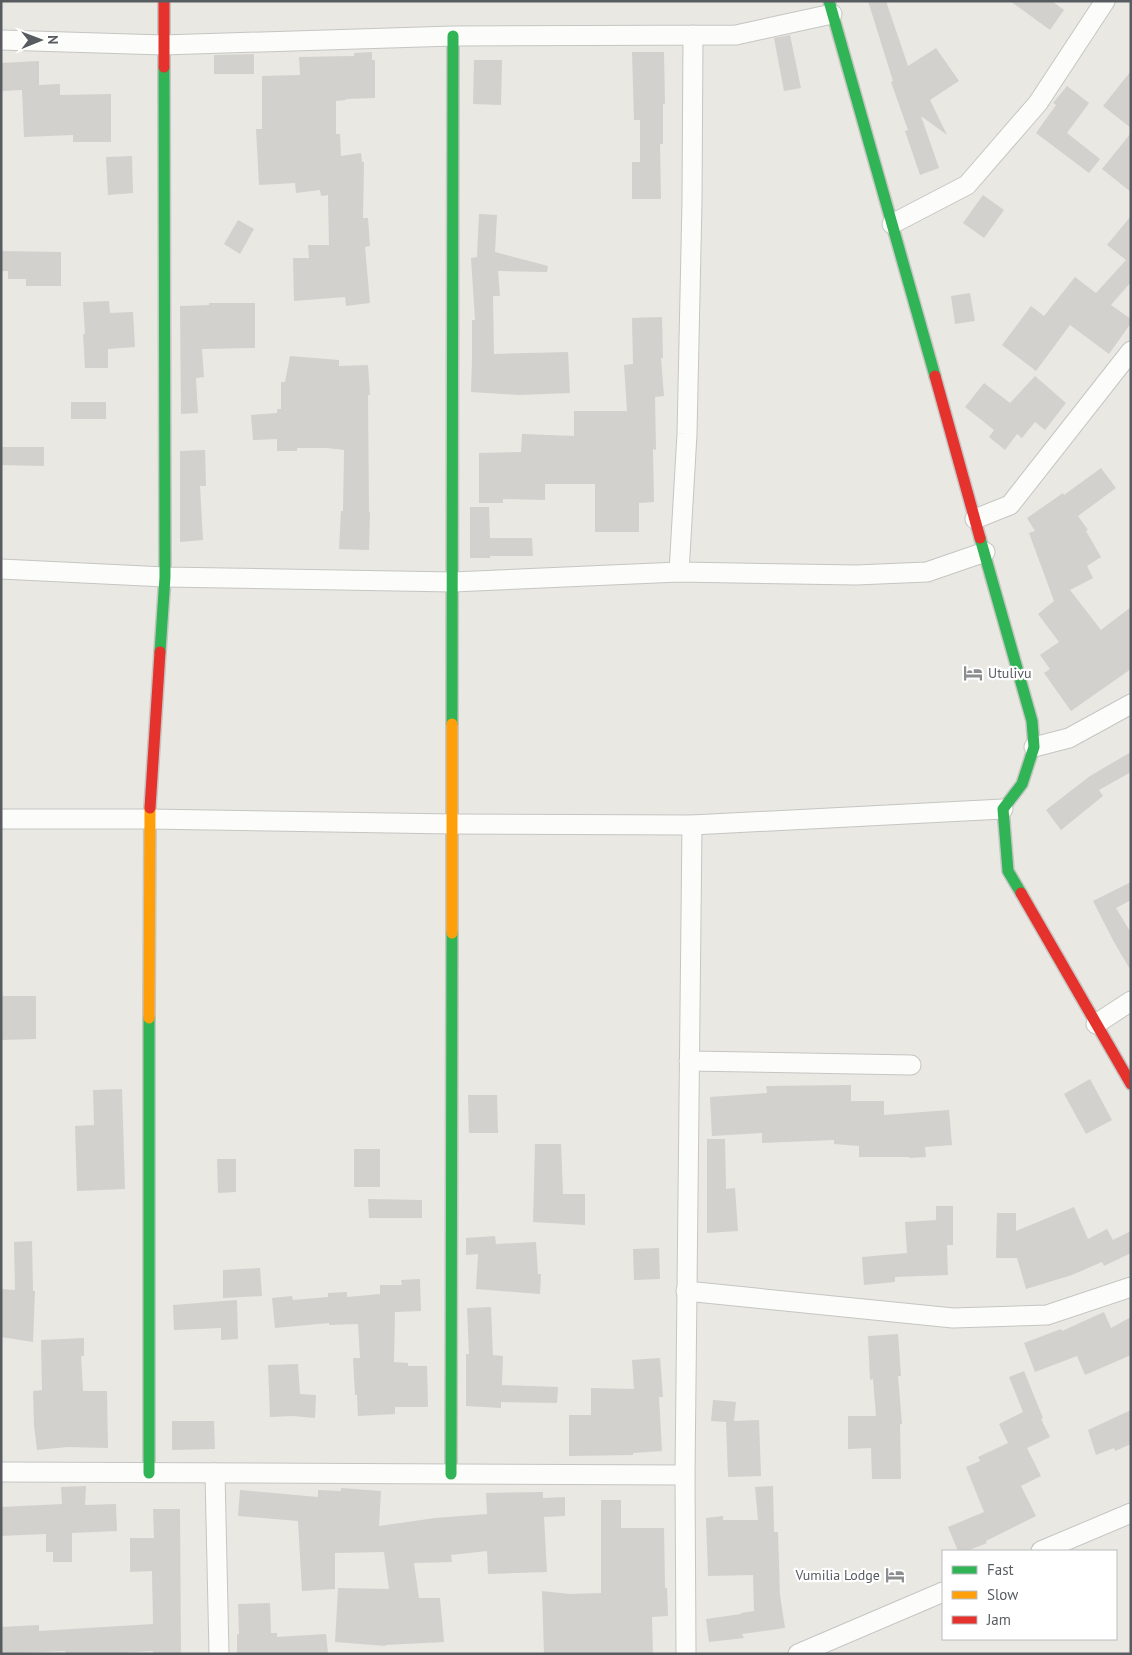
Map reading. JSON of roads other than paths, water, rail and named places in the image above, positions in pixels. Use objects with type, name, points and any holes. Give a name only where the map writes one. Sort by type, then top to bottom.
[{"type":"street","points":[[148,1472],[149,819],[165,577],[164,1]]},
{"type":"street","points":[[892,224],[967,185],[1038,103],[1105,1]]},
{"type":"street","points":[[1,40],[164,45],[452,36],[736,35],[831,8],[1032,722],[1034,747],[1022,784],[1003,808],[1008,871],[1131,1084]]},
{"type":"street","points":[[679,572],[686,434],[692,202],[693,35]]},
{"type":"street","points":[[450,1474],[453,582],[452,36]]},
{"type":"street","points":[[975,519],[1010,505],[1131,351]]},
{"type":"street","points":[[1,569],[165,577],[453,582],[679,572],[856,575],[927,572],[985,552]]},
{"type":"street","points":[[1034,747],[1069,738],[1131,704]]},
{"type":"street","points":[[1,819],[692,825],[1003,808]]},
{"type":"street","points":[[686,1654],[686,1291],[692,825]]},
{"type":"street","points":[[1096,1024],[1131,1001]]},
{"type":"street","points":[[689,1061],[911,1065]]},
{"type":"street","points":[[686,1291],[953,1318],[1047,1315],[1131,1287]]},
{"type":"street","points":[[1,1472],[685,1475]]},
{"type":"street","points":[[215,1473],[219,1654]]},
{"type":"street","points":[[1043,1550],[1131,1513]]},
{"type":"street","points":[[798,1654],[942,1592]]},
{"type":"place","name":"Utulivu","points":[[973,673]]},
{"type":"place","name":"Vumilia Lodge","points":[[895,1575]]}]
